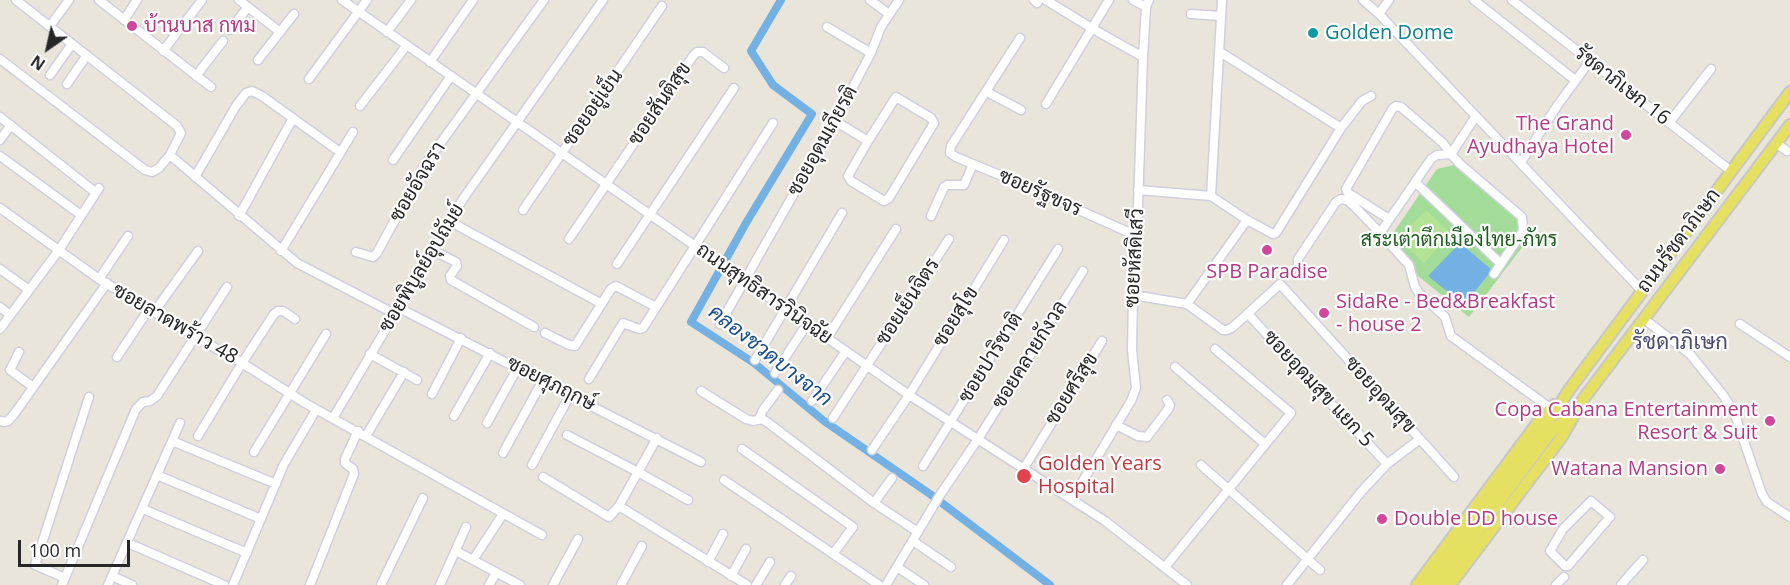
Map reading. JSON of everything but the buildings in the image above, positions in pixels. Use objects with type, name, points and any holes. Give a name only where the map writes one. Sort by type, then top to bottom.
[{"type":"main road","name":"ถนนรัชดาภิเษก","points":[[1428,585],[1790,92]]},
{"type":"main road","name":"ถนนรัชดาภิเษก","points":[[1438,585],[1549,435],[1584,398],[1790,125]]},
{"type":"main road","name":"ถนนรัชดาภิเษก","points":[[1417,585],[1550,408],[1569,390]]},
{"type":"main road","name":"ถนนรัชดาภิเษก","points":[[1450,585],[1561,438],[1584,398]]},
{"type":"street","points":[[0,58],[145,170],[152,172],[159,168],[170,155],[181,133],[177,126],[16,0]]},
{"type":"street","points":[[50,27],[69,0]]},
{"type":"street","points":[[99,0],[211,87]]},
{"type":"street","points":[[124,20],[137,0]]},
{"type":"street","points":[[163,51],[202,0]]},
{"type":"street","points":[[239,0],[280,32]]},
{"type":"street","name":"ถนนสุทธิสารวินิจฉัย","points":[[342,0],[909,395],[1105,521],[1187,585]]},
{"type":"street","points":[[309,79],[367,0]]},
{"type":"street","points":[[387,32],[411,0]]},
{"type":"street","points":[[430,62],[473,0]]},
{"type":"street","points":[[476,93],[544,0]]},
{"type":"street","name":"ซอยพิบูลย์อุปถัมย์","points":[[333,418],[449,221],[603,0]]},
{"type":"street","points":[[870,0],[889,14]]},
{"type":"street","name":"ซอยอุดมเกียรติ","points":[[720,324],[835,121],[871,53],[877,34],[899,0]]},
{"type":"street","points":[[1034,0],[1037,3],[1039,0]]},
{"type":"street","points":[[1046,0],[1143,57]]},
{"type":"street","points":[[1046,104],[1109,0]]},
{"type":"street","points":[[1133,0],[1147,3]]},
{"type":"street","points":[[1211,196],[1222,0]]},
{"type":"street","points":[[1363,0],[1521,162],[1642,291]]},
{"type":"street","points":[[1379,14],[1389,0]]},
{"type":"street","points":[[1474,0],[1575,80]]},
{"type":"street","name":"รัชดาภิเษก 16","points":[[1512,0],[1731,171]]},
{"type":"street","name":"ซอยหัสดิเสวี","points":[[1072,499],[1131,401],[1136,388],[1132,350],[1133,295],[1147,3]]},
{"type":"street","name":"ซอยอยู่เย็น","points":[[523,210],[662,6]]},
{"type":"street","points":[[230,30],[248,7]]},
{"type":"street","points":[[258,60],[294,14]]},
{"type":"street","points":[[1191,14],[1221,16]]},
{"type":"street","points":[[827,27],[871,53]]},
{"type":"street","points":[[1020,38],[987,92],[1021,110]]},
{"type":"street","points":[[196,76],[223,41]]},
{"type":"street","points":[[50,75],[72,44]]},
{"type":"street","points":[[360,106],[406,45]]},
{"type":"street","name":"ซอยสันติสุข","points":[[606,184],[693,56],[698,52],[703,52],[724,68]]},
{"type":"street","points":[[1220,52],[1341,128]]},
{"type":"street","points":[[66,84],[87,55]]},
{"type":"street","points":[[1521,162],[1590,61]]},
{"type":"street","points":[[1669,123],[1712,69]]},
{"type":"street","points":[[393,160],[451,76]]},
{"type":"street","points":[[617,264],[734,88]]},
{"type":"street","points":[[195,177],[236,106],[246,93],[252,92],[262,96],[340,152]]},
{"type":"street","name":"ซอยรัฐขจร","points":[[987,92],[951,146],[952,155],[1137,236]]},
{"type":"street","name":"ซอยอัจฉรา","points":[[356,252],[373,257],[377,253],[423,166],[476,93]]},
{"type":"street","points":[[1138,190],[1211,196],[1269,233],[1276,233],[1341,128],[1362,101],[1371,96]]},
{"type":"street","points":[[896,97],[934,120],[933,127],[886,200],[881,200],[849,178],[849,172],[868,141],[896,97]]},
{"type":"street","points":[[1389,219],[1348,193],[1346,189],[1396,106],[1401,107],[1443,142],[1460,164],[1522,217],[1523,231],[1494,273]]},
{"type":"street","points":[[1451,154],[1476,116]]},
{"type":"street","points":[[0,117],[97,190],[59,250],[0,329]]},
{"type":"street","points":[[240,216],[292,118]]},
{"type":"street","points":[[835,121],[868,141]]},
{"type":"street","points":[[589,379],[623,323],[641,330],[773,123]]},
{"type":"street","points":[[0,140],[11,125]]},
{"type":"street","points":[[281,251],[353,132]]},
{"type":"street","points":[[1776,143],[1787,151]]},
{"type":"street","points":[[1380,233],[1431,159],[1437,155],[1451,154]]},
{"type":"street","name":"ซอยศุภฤกษ์","points":[[170,155],[281,251],[315,274],[461,338],[702,462]]},
{"type":"street","points":[[0,156],[81,215]]},
{"type":"street","points":[[931,216],[944,187],[964,185],[973,164]]},
{"type":"street","points":[[1414,182],[1501,264]]},
{"type":"street","points":[[569,239],[606,184]]},
{"type":"street","points":[[1298,268],[1298,259],[1336,202],[1341,199],[1347,200],[1409,265],[1415,287],[1442,313],[1449,332],[1456,341],[1550,408]]},
{"type":"street","points":[[0,208],[103,281],[128,236]]},
{"type":"street","points":[[754,360],[842,213]]},
{"type":"street","points":[[1187,304],[1247,220]]},
{"type":"street","points":[[449,221],[602,304]]},
{"type":"street","points":[[827,338],[896,229]]},
{"type":"street","name":"ซอยเย็นจิตร","points":[[833,418],[949,238]]},
{"type":"street","name":"ซอยสุโข","points":[[872,450],[909,395],[1004,240]]},
{"type":"street","name":"ซอยปาริชาติ","points":[[923,466],[1058,249]]},
{"type":"street","points":[[432,250],[456,262],[457,266],[450,276],[451,280],[534,327]]},
{"type":"street","points":[[117,357],[198,251]]},
{"type":"street","points":[[0,269],[29,290]]},
{"type":"street","name":"ซอยคลายกังวล","points":[[918,532],[1083,270]]},
{"type":"street","name":"ซอยลาดพร้าว 48","points":[[0,421],[9,421],[103,281],[242,363],[316,410],[362,433],[542,535]]},
{"type":"street","name":"ซอยอุดมสุข","points":[[1248,314],[1280,284],[1420,439],[1388,464],[1360,492],[1287,585]]},
{"type":"street","points":[[545,333],[568,345],[575,346],[611,289],[616,286],[656,307]]},
{"type":"street","points":[[89,397],[35,565],[63,581],[136,409],[143,402],[157,396],[227,287]]},
{"type":"street","points":[[1133,295],[1187,304],[1223,330],[1233,327],[1248,314]]},
{"type":"street","points":[[0,307],[10,315]]},
{"type":"street","points":[[198,436],[242,363],[278,311],[283,311],[295,319]]},
{"type":"street","name":"ซอยอุดมสุข แยก 5","points":[[1248,314],[1388,464]]},
{"type":"street","points":[[1644,319],[1690,354],[1723,395],[1734,412],[1762,494],[1767,502],[1790,517]]},
{"type":"street","points":[[775,372],[807,324]]},
{"type":"street","points":[[1740,324],[1790,357]]},
{"type":"street","points":[[254,452],[326,334]]},
{"type":"street","points":[[432,394],[461,338]]},
{"type":"street","name":"ซอยศรีสุข","points":[[1024,468],[1102,341]]},
{"type":"street","points":[[1165,567],[1290,414],[1290,411],[1215,350]]},
{"type":"street","points":[[812,401],[846,351]]},
{"type":"street","points":[[19,352],[10,370],[33,387]]},
{"type":"street","points":[[454,416],[490,353]]},
{"type":"street","points":[[370,354],[417,380]]},
{"type":"street","points":[[487,423],[518,367]]},
{"type":"street","points":[[1175,367],[1265,444]]},
{"type":"street","points":[[310,585],[354,474],[353,469],[345,463],[345,459],[404,372]]},
{"type":"street","points":[[503,453],[543,380]]},
{"type":"street","points":[[701,390],[746,419],[753,421],[759,419],[767,422],[874,503],[918,532],[886,585]]},
{"type":"street","points":[[759,419],[778,390]]},
{"type":"street","points":[[532,465],[570,394]]},
{"type":"street","points":[[1116,425],[1138,436],[1148,437],[1169,408],[1167,400]]},
{"type":"street","points":[[233,585],[287,457],[316,410]]},
{"type":"street","points":[[132,585],[110,581],[180,423]]},
{"type":"street","points":[[567,435],[688,500]]},
{"type":"street","points":[[543,477],[609,517],[619,506],[657,438]]},
{"type":"street","points":[[1420,439],[1454,477]]},
{"type":"street","points":[[172,441],[276,484]]},
{"type":"street","points":[[742,449],[853,527],[833,554]]},
{"type":"street","points":[[1201,465],[1320,570]]},
{"type":"street","points":[[157,475],[261,519]]},
{"type":"street","points":[[874,503],[892,478]]},
{"type":"street","points":[[723,480],[879,585]]},
{"type":"street","points":[[381,585],[423,498]]},
{"type":"street","points":[[1591,501],[1610,517],[1567,567],[1550,552],[1560,527],[1591,501]]},
{"type":"street","points":[[619,506],[747,585]]},
{"type":"street","points":[[143,509],[248,553]]},
{"type":"street","points":[[473,560],[503,514]]},
{"type":"street","points":[[440,585],[466,528]]},
{"type":"street","points":[[708,562],[723,534]]},
{"type":"street","points":[[553,585],[578,539]]},
{"type":"street","points":[[913,541],[951,567]]},
{"type":"street","points":[[128,543],[224,585]]},
{"type":"street","points":[[621,585],[642,546]]},
{"type":"street","points":[[731,576],[746,549]]},
{"type":"street","points":[[456,551],[520,585]]},
{"type":"street","points":[[1622,585],[1643,560]]},
{"type":"street","points":[[756,585],[770,562]]},
{"type":"street","points":[[897,567],[924,585]]},
{"type":"street","points":[[489,585],[496,573]]},
{"type":"street","points":[[785,585],[791,576]]},
{"type":"street","points":[[1556,585],[1564,577]]},
{"type":"green space","name":"สระเต่าตึกเมืองไทย-ภัทร","points":[[1454,165],[1533,233],[1469,317],[1418,276],[1389,239],[1437,169]]},
{"type":"green space","points":[[1426,210],[1451,233],[1424,263],[1398,239]]},
{"type":"water","points":[[1460,243],[1492,270],[1464,305],[1428,276]]},
{"type":"waterway","name":"คลองชวดบางจาก","points":[[781,0],[751,51],[773,85],[812,114],[746,223],[691,322],[754,363],[824,421],[930,494],[1050,585]]},
{"type":"place","name":"บ้านบาส กทม","points":[[132,26]]},
{"type":"place","name":"Golden Dome","points":[[1313,33]]},
{"type":"place","name":"The Grand Ayudhaya Hotel","points":[[1626,135]]},
{"type":"place","name":"SPB Paradise","points":[[1267,250]]},
{"type":"place","name":"SidaRe - Bed&Breakfast - house 2","points":[[1324,313]]},
{"type":"place","name":"Copa Cabana Entertainment Resort & Suit","points":[[1770,421]]},
{"type":"place","name":"Watana Mansion","points":[[1720,469]]},
{"type":"place","name":"Golden Years Hospital","points":[[1024,476]]},
{"type":"place","name":"Double DD house","points":[[1382,519]]},
{"type":"district","name":"รัชดาภิเษก","points":[[1680,343]]}]
